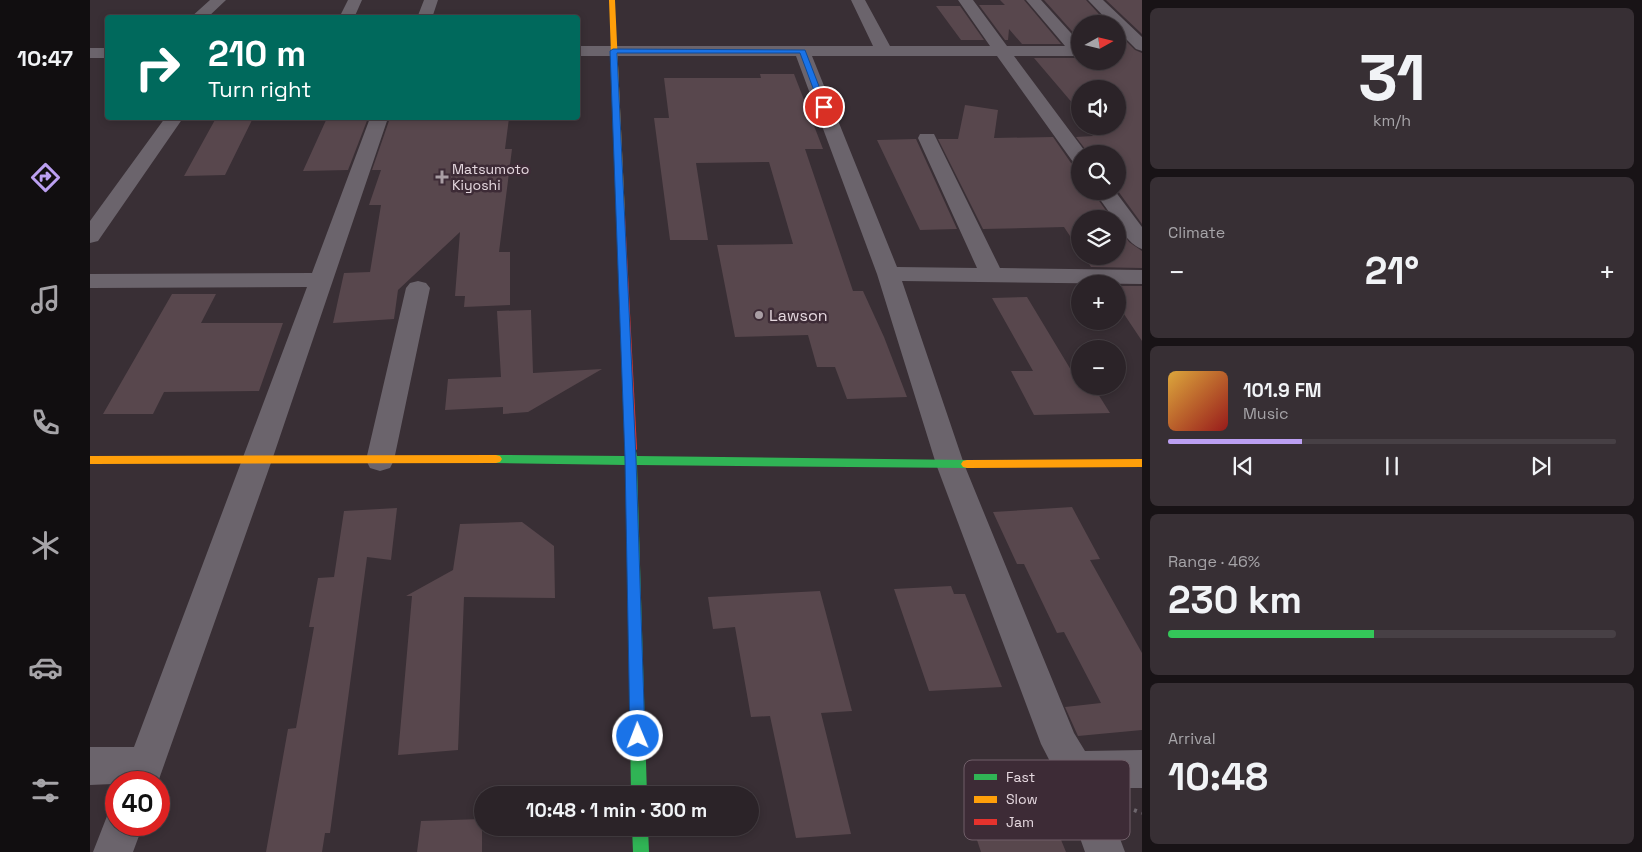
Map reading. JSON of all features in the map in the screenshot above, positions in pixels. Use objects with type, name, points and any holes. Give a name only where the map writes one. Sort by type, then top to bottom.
[{"type":"street","points":[[201,15],[219,0]]},
{"type":"street","points":[[348,15],[355,0]]},
{"type":"street","points":[[425,15],[431,0]]},
{"type":"street","points":[[612,0],[630,459],[639,786]]},
{"type":"street","points":[[858,0],[884,51]]},
{"type":"street","points":[[965,0],[1000,51],[1071,146]]},
{"type":"street","points":[[1032,0],[1071,42]]},
{"type":"street","points":[[1095,0],[1142,46]]},
{"type":"street","points":[[580,51],[1071,51]]},
{"type":"street","points":[[802,51],[888,274],[950,464],[1060,744],[1069,760]]},
{"type":"street","points":[[90,53],[105,53]]},
{"type":"street","points":[[90,236],[173,120]]},
{"type":"street","points":[[143,771],[258,460],[377,120]]},
{"type":"street","points":[[927,138],[992,275]]},
{"type":"street","points":[[1111,200],[1142,242]]},
{"type":"street","points":[[888,274],[1142,277]]},
{"type":"street","points":[[90,281],[321,280]]},
{"type":"street","points":[[380,460],[418,288]]},
{"type":"street","points":[[90,460],[630,459],[950,464],[1142,463]]},
{"type":"street","points":[[90,766],[122,771]]},
{"type":"street","points":[[113,852],[119,836]]},
{"type":"street","points":[[640,836],[641,852]]},
{"type":"street","points":[[1101,840],[1105,852]]},
{"type":"building","points":[[1000,0],[1024,0],[1061,44],[1022,44],[1009,29],[1008,40],[1005,40],[979,5],[1005,5]]},
{"type":"building","points":[[1044,0],[1086,0],[1100,15],[1071,15],[1071,30]]},
{"type":"building","points":[[1106,0],[1142,0],[1142,34],[1126,19],[1126,15],[1122,15]]},
{"type":"building","points":[[936,6],[960,6],[984,40],[961,40]]},
{"type":"building","points":[[1126,41],[1135,50],[1142,53],[1142,224],[1125,200],[1126,145],[1082,145],[1076,137],[1126,135],[1126,80],[1071,80],[1071,101],[1034,58],[1071,58],[1071,70],[1126,70]]},
{"type":"building","points":[[760,74],[794,74],[823,149],[805,149],[853,291],[863,291],[884,337],[907,397],[847,399],[835,367],[817,367],[808,335],[735,337],[717,245],[793,244],[769,162],[696,163],[708,240],[670,240],[654,118],[669,118],[664,78],[761,78]]},
{"type":"building","points":[[965,105],[998,110],[994,138],[1053,137],[1071,163],[1071,200],[1098,200],[1106,210],[1071,210],[1071,238],[1064,227],[983,229],[938,139],[958,139]]},
{"type":"building","points":[[215,120],[252,120],[225,175],[184,176]]},
{"type":"building","points":[[326,120],[367,120],[348,170],[303,171]]},
{"type":"building","points":[[389,120],[509,120],[505,149],[512,149],[499,252],[510,252],[510,305],[464,307],[465,296],[455,296],[460,232],[398,290],[394,319],[333,323],[344,273],[370,272],[381,205],[369,205],[381,170],[372,170]]},
{"type":"building","points":[[916,139],[957,229],[920,230],[877,140]]},
{"type":"building","points":[[1126,238],[1142,251],[1142,268],[1091,267],[1090,265],[1126,265]]},
{"type":"building","points":[[1126,286],[1142,286],[1142,341],[1126,317]]},
{"type":"building","points":[[172,294],[216,294],[201,323],[283,323],[259,391],[164,392],[153,414],[103,414]]},
{"type":"building","points":[[1027,297],[1071,370],[1071,395],[1099,395],[1110,413],[1034,415],[1011,371],[1033,371],[992,298]]},
{"type":"building","points":[[531,310],[533,373],[602,369],[528,412],[503,414],[503,407],[445,410],[448,379],[501,377],[497,311]]},
{"type":"building","points":[[1072,507],[1100,559],[1090,560],[1142,653],[1142,730],[1078,736],[1065,707],[1101,703],[1064,632],[1057,633],[1024,564],[1017,564],[993,512]]},
{"type":"building","points":[[397,508],[391,560],[367,557],[330,833],[325,833],[322,852],[266,852],[288,729],[296,728],[314,627],[309,627],[318,578],[334,577],[344,511]]},
{"type":"building","points":[[522,522],[554,546],[555,598],[464,597],[458,750],[398,755],[412,596],[406,596],[453,570],[460,524]]},
{"type":"building","points":[[951,586],[954,594],[965,594],[1002,687],[929,691],[894,589]]},
{"type":"building","points":[[820,591],[852,711],[821,713],[851,834],[796,838],[770,716],[751,717],[735,627],[713,629],[708,597]]},
{"type":"building","points":[[474,819],[474,836],[482,836],[482,852],[417,852],[421,821]]},
{"type":"building","points":[[977,840],[1061,840],[1066,852],[981,852]]},
{"type":"traffic: fast","points":[[631,449],[639,786]]},
{"type":"traffic: fast","points":[[496,459],[967,464]]},
{"type":"traffic: fast","points":[[640,836],[641,852]]},
{"type":"traffic: slow","points":[[612,0],[621,215]]},
{"type":"traffic: slow","points":[[90,460],[496,459]]},
{"type":"traffic: slow","points":[[967,464],[1142,463]]},
{"type":"traffic: jam","points":[[621,215],[631,449]]},
{"type":"place","name":"Matsumoto Kiyoshi","points":[[442,177]]},
{"type":"place","name":"Lawson","points":[[759,315]]},
{"type":"route","points":[[638,736],[630,459],[613,51],[802,51],[824,107]]}]
